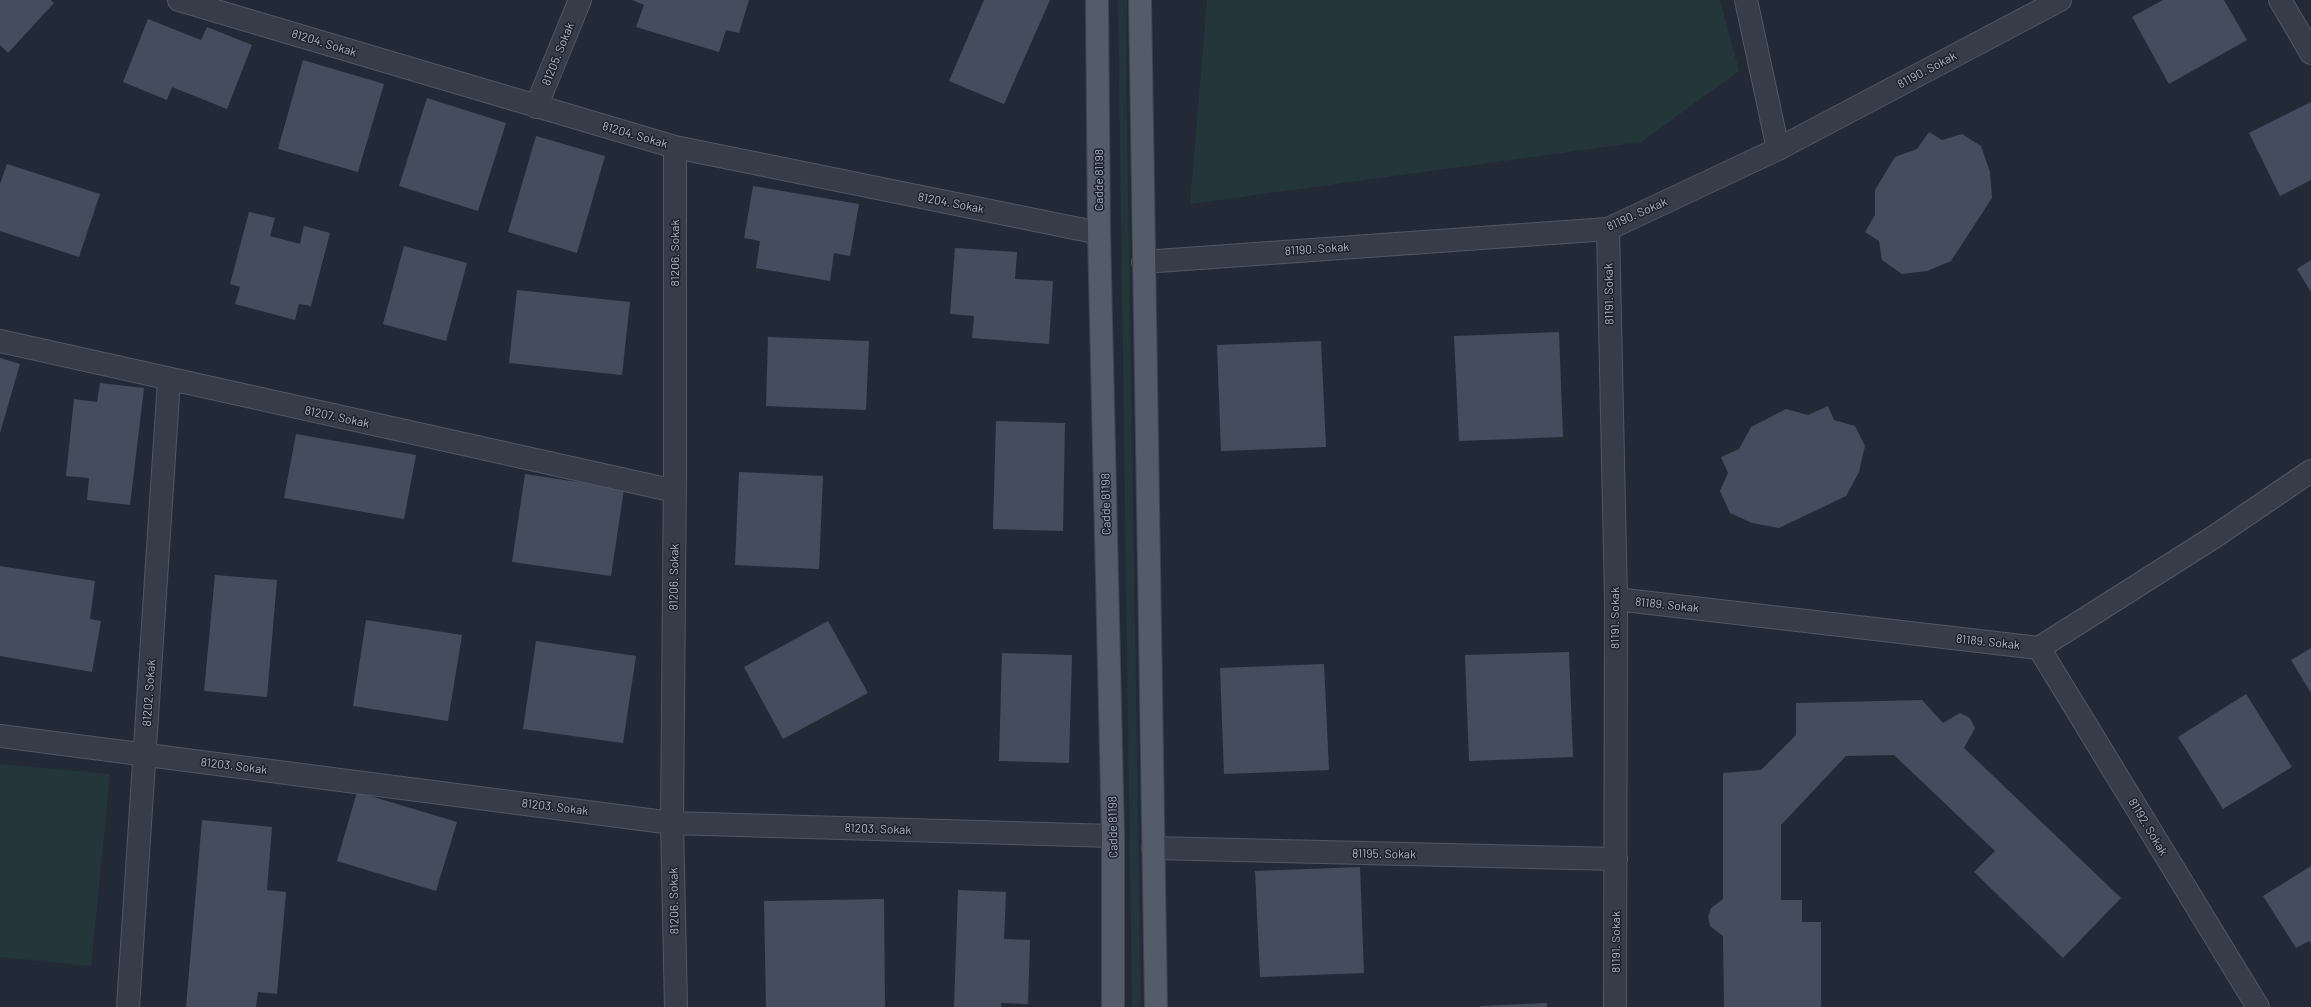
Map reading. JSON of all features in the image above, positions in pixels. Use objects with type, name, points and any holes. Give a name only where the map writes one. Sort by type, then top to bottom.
[{"type":"main road","name":"Cadde 81198","points":[[1097,0],[1099,234],[1114,836],[1113,1007]]},
{"type":"main road","points":[[1140,0],[1156,1007]]},
{"type":"street","name":"81204. Sokak","points":[[179,0],[674,147],[1099,234]]},
{"type":"street","name":"81205. Sokak","points":[[536,107],[580,0]]},
{"type":"street","points":[[1746,0],[1778,149]]},
{"type":"street","name":"81190. Sokak","points":[[1143,262],[1608,229],[1778,149],[2060,0]]},
{"type":"street","points":[[2280,0],[2311,53]]},
{"type":"street","name":"81206. Sokak","points":[[674,147],[675,491],[672,823],[676,1007]]},
{"type":"street","name":"81191. Sokak","points":[[1608,229],[1616,600],[1615,1007]]},
{"type":"street","name":"81207. Sokak","points":[[0,341],[169,380],[675,491]]},
{"type":"street","name":"81202. Sokak","points":[[128,1007],[169,380]]},
{"type":"street","points":[[2039,648],[2214,537],[2311,471]]},
{"type":"street","name":"81189. Sokak","points":[[1616,600],[2039,648]]},
{"type":"street","name":"81192. Sokak","points":[[2039,648],[2258,1007]]},
{"type":"street","name":"81203. Sokak","points":[[0,736],[672,823],[1114,836]]},
{"type":"street","name":"81195. Sokak","points":[[1153,848],[1616,859]]},
{"type":"shaded area","points":[[1118,0],[1127,0],[1126,61],[1141,1007],[1132,1007]]},
{"type":"shaded area","points":[[1207,0],[1720,0],[1739,71],[1641,142],[1190,204]]},
{"type":"shaded area","points":[[0,764],[110,774],[91,966],[0,957]]},
{"type":"building","points":[[0,0],[51,0],[54,3],[8,53],[0,45]]},
{"type":"building","points":[[632,0],[749,0],[739,33],[726,30],[719,52],[636,27],[644,5]]},
{"type":"building","points":[[984,0],[1050,0],[1004,104],[949,81]]},
{"type":"building","points":[[2163,0],[2224,0],[2247,40],[2169,84],[2132,17]]},
{"type":"building","points":[[148,19],[201,40],[207,27],[252,45],[227,109],[172,87],[167,100],[123,82]]},
{"type":"building","points":[[303,60],[384,84],[358,172],[278,149]]},
{"type":"building","points":[[427,98],[506,123],[478,211],[399,186]]},
{"type":"building","points":[[2311,102],[2311,180],[2280,196],[2249,133]]},
{"type":"building","points":[[1929,132],[1942,140],[1962,134],[1981,146],[1990,172],[1992,198],[1951,261],[1927,271],[1902,274],[1882,260],[1879,241],[1865,232],[1875,215],[1875,190],[1895,157],[1917,149]]},
{"type":"building","points":[[536,136],[605,156],[577,253],[508,232]]},
{"type":"building","points":[[7,164],[100,194],[79,257],[0,231],[0,184]]},
{"type":"building","points":[[753,186],[859,204],[850,256],[834,253],[830,281],[756,268],[760,241],[744,238]]},
{"type":"building","points":[[249,212],[275,218],[270,236],[300,244],[304,226],[330,233],[311,306],[299,304],[295,320],[235,304],[240,287],[230,284]]},
{"type":"building","points":[[404,246],[467,263],[446,341],[383,324]]},
{"type":"building","points":[[955,248],[1017,252],[1015,279],[1053,281],[1049,344],[972,338],[974,316],[950,314]]},
{"type":"building","points":[[2311,260],[2311,292],[2297,269]]},
{"type":"building","points":[[517,290],[630,302],[622,375],[509,363]]},
{"type":"building","points":[[1559,332],[1563,437],[1459,441],[1454,336]]},
{"type":"building","points":[[768,337],[869,341],[866,410],[766,406]]},
{"type":"building","points":[[1321,341],[1326,447],[1221,451],[1217,345]]},
{"type":"building","points":[[0,358],[20,364],[0,433]]},
{"type":"building","points":[[100,383],[144,388],[130,505],[87,500],[89,478],[66,476],[74,399],[97,402]]},
{"type":"building","points":[[1828,406],[1834,420],[1855,426],[1865,446],[1859,472],[1846,496],[1779,528],[1752,523],[1730,513],[1720,491],[1728,473],[1721,457],[1739,449],[1751,427],[1786,409],[1808,415]]},
{"type":"building","points":[[996,421],[1065,423],[1063,531],[993,529]]},
{"type":"building","points":[[296,434],[416,455],[404,519],[284,498]]},
{"type":"building","points":[[739,472],[823,476],[819,569],[735,565]]},
{"type":"building","points":[[525,474],[624,489],[611,576],[512,562]]},
{"type":"building","points":[[0,566],[95,581],[90,619],[101,621],[92,672],[0,656]]},
{"type":"building","points":[[215,575],[277,580],[267,697],[204,691]]},
{"type":"building","points":[[366,620],[462,635],[448,721],[353,706]]},
{"type":"building","points":[[828,621],[868,693],[783,739],[744,667]]},
{"type":"building","points":[[536,641],[636,656],[623,743],[523,729]]},
{"type":"building","points":[[2311,648],[2311,693],[2291,660]]},
{"type":"building","points":[[1569,652],[1573,757],[1469,761],[1465,655]]},
{"type":"building","points":[[1002,653],[1072,655],[1069,763],[999,761]]},
{"type":"building","points":[[1324,664],[1329,770],[1224,774],[1220,668]]},
{"type":"building","points":[[2246,694],[2292,767],[2223,809],[2178,737]]},
{"type":"building","points":[[1922,700],[1943,723],[1960,713],[1970,718],[1975,728],[1964,748],[2121,898],[2063,958],[1974,872],[1995,851],[1894,755],[1846,756],[1781,825],[1781,900],[1802,900],[1802,922],[1821,922],[1821,1007],[1724,1007],[1723,936],[1710,926],[1708,917],[1711,908],[1723,899],[1723,773],[1761,770],[1796,735],[1796,703]]},
{"type":"building","points":[[357,792],[457,822],[436,891],[337,861]]},
{"type":"building","points":[[202,820],[272,827],[267,890],[286,892],[277,994],[258,992],[256,1007],[186,1007]]},
{"type":"building","points":[[2311,866],[2311,945],[2309,941],[2296,948],[2263,896]]},
{"type":"building","points":[[1360,867],[1364,973],[1260,977],[1255,871]]},
{"type":"building","points":[[958,890],[1006,892],[1004,939],[1030,940],[1028,1004],[1001,1003],[1001,1007],[954,1007]]},
{"type":"building","points":[[884,899],[885,1007],[766,1007],[764,901]]},
{"type":"building","points":[[1547,1003],[1547,1007],[1480,1007],[1480,1006]]}]
